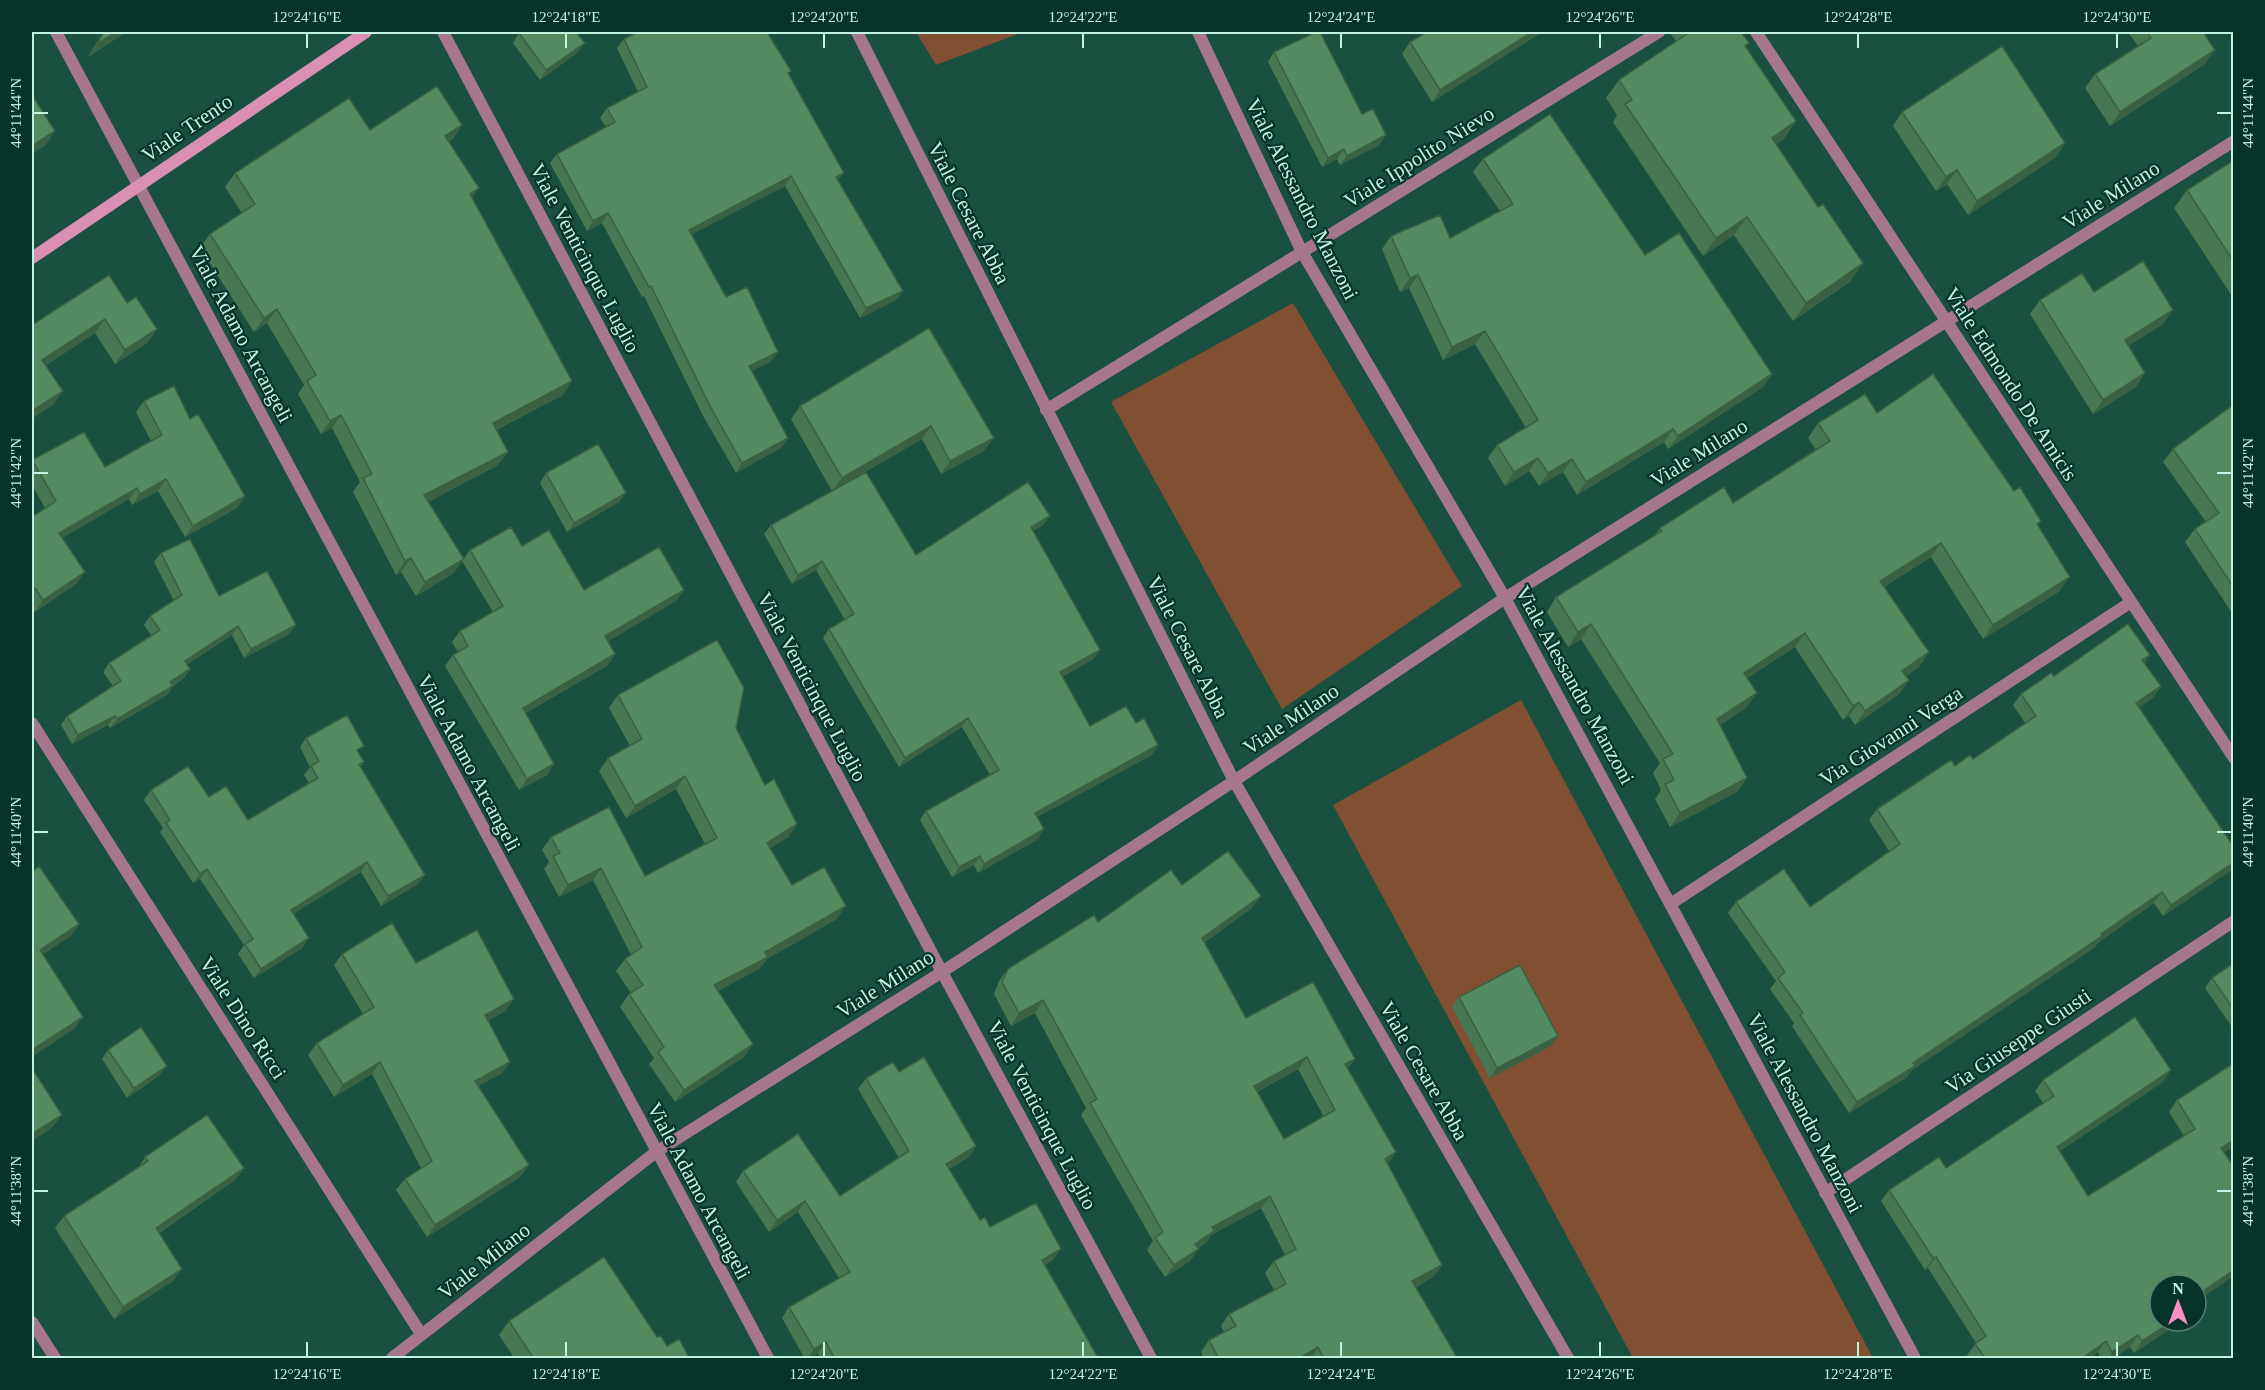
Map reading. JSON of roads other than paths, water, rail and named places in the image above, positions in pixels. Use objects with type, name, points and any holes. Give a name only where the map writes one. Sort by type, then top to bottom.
[{"type":"street","name":"Viale Adamo Arcangeli","points":[[56,32],[768,1359]]},
{"type":"street","name":"Viale Trento","points":[[32,258],[366,32]]},
{"type":"street","name":"Viale Venticinque Luglio","points":[[443,32],[942,972],[1151,1359]]},
{"type":"street","name":"Viale Cesare Abba","points":[[857,32],[1234,781],[1568,1359]]},
{"type":"street","name":"Viale Alessandro Manzoni","points":[[1198,32],[1302,252],[1505,598],[1672,903],[1825,1193],[1916,1359]]},
{"type":"street","name":"Viale Ippolito Nievo","points":[[1046,410],[1659,32]]},
{"type":"street","name":"Viale Edmondo De Amicis","points":[[1756,32],[2234,758]]},
{"type":"street","name":"Viale Milano","points":[[392,1359],[656,1152],[942,972],[1234,781],[1505,598],[2234,141]]},
{"type":"street","name":"Via Giovanni Verga","points":[[1672,903],[2131,602]]},
{"type":"street","name":"Viale Dino Ricci","points":[[32,723],[422,1334]]},
{"type":"street","name":"Via Giuseppe Giusti","points":[[1825,1193],[2234,921]]},
{"type":"street","points":[[32,1322],[55,1359]]}]
